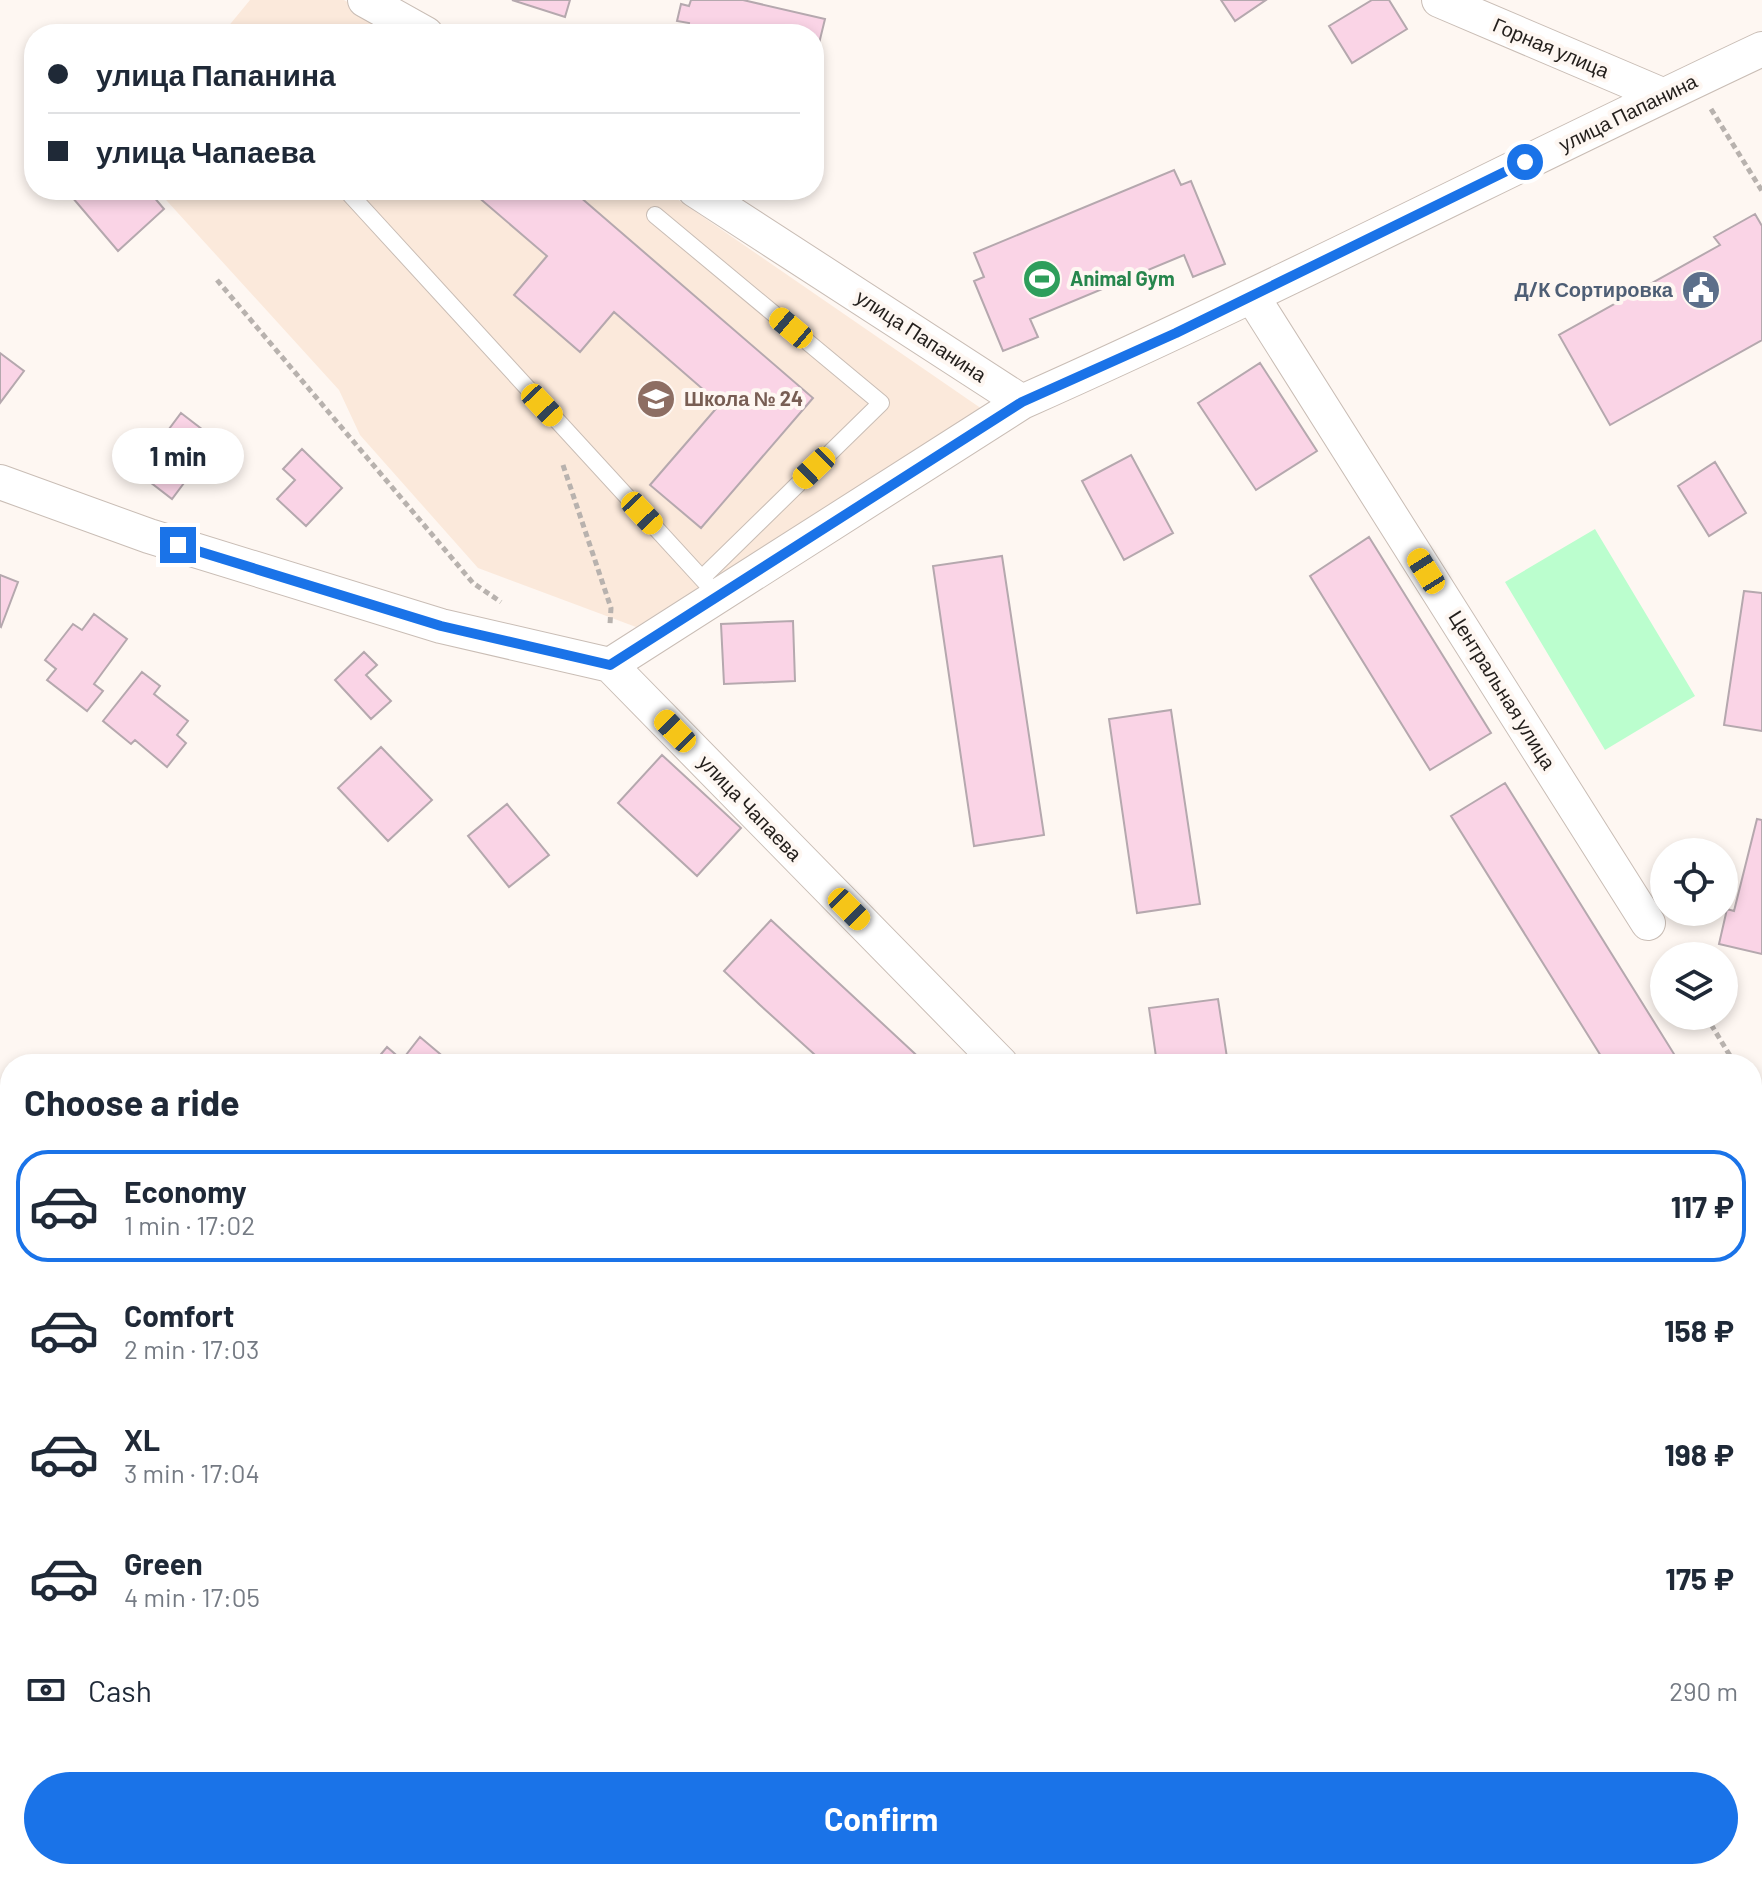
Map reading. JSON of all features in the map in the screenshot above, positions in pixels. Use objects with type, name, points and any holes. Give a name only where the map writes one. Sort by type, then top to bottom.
[{"type":"street","points":[[365,0],[408,24]]},
{"type":"street","name":"Горная улица","points":[[1439,0],[1662,95]]},
{"type":"street","name":"улица Папанина","points":[[710,200],[1022,402],[1176,333],[1762,49]]},
{"type":"street","name":"Центральная улица","points":[[1252,296],[1648,923]]},
{"type":"street","points":[[0,482],[149,536],[441,626],[610,665],[710,587],[1022,402]]},
{"type":"street","name":"улица Чапаева","points":[[610,665],[991,1054]]},
{"type":"lane","points":[[355,200],[710,587],[881,403],[655,215]]},
{"type":"path","points":[[1693,81],[1762,191]]},
{"type":"path","points":[[217,280],[473,583],[510,608]]},
{"type":"path","points":[[562,463],[611,608],[610,665]]},
{"type":"path","points":[[1714,1030],[1729,1054]]},
{"type":"shaded area","points":[[250,0],[344,0],[385,24],[230,24]]},
{"type":"shaded area","name":"Школа № 24","points":[[166,200],[679,200],[982,409],[636,627],[478,568],[360,435],[339,390]]},
{"type":"green space","points":[[1595,529],[1695,696],[1605,750],[1505,582]]},
{"type":"building","points":[[512,0],[570,0],[565,17]]},
{"type":"building","points":[[691,0],[743,0],[825,19],[824,24],[689,24],[677,21],[681,4],[689,6]]},
{"type":"building","points":[[1221,0],[1266,0],[1235,21]]},
{"type":"building","points":[[1372,0],[1389,0],[1407,29],[1352,63],[1329,26]]},
{"type":"building","points":[[1174,170],[1181,185],[1191,181],[1225,264],[1193,277],[1184,255],[1030,319],[1038,337],[1003,351],[974,281],[984,277],[974,253]]},
{"type":"building","points":[[75,200],[156,200],[164,209],[118,251]]},
{"type":"building","points":[[482,200],[584,200],[813,398],[701,528],[650,485],[720,404],[614,312],[580,352],[514,295],[547,256]]},
{"type":"building","name":"Д/К Сортировка","points":[[1755,214],[1762,226],[1762,340],[1610,425],[1559,335],[1720,245],[1714,237]]},
{"type":"building","points":[[0,353],[24,371],[0,403]]},
{"type":"building","points":[[1260,363],[1317,451],[1256,490],[1198,403]]},
{"type":"building","points":[[181,413],[216,440],[172,499],[137,472]]},
{"type":"building","points":[[302,449],[342,488],[306,526],[277,499],[295,480],[283,469]]},
{"type":"building","points":[[1131,455],[1173,533],[1124,560],[1082,481]]},
{"type":"building","points":[[1715,462],[1746,513],[1709,536],[1678,486]]},
{"type":"building","points":[[1369,537],[1491,733],[1430,770],[1310,576]]},
{"type":"building","points":[[1002,556],[1044,835],[974,846],[933,566]]},
{"type":"building","points":[[0,575],[18,582],[1,627],[0,626]]},
{"type":"building","points":[[1744,591],[1762,593],[1762,731],[1724,725]]},
{"type":"building","points":[[94,614],[127,639],[94,684],[103,691],[87,711],[47,680],[56,669],[45,660],[73,624],[82,630]]},
{"type":"building","points":[[793,621],[795,681],[724,684],[721,624]]},
{"type":"building","points":[[364,652],[377,665],[366,675],[391,701],[371,719],[335,680]]},
{"type":"building","points":[[142,672],[160,686],[154,694],[188,721],[177,735],[186,743],[167,767],[135,740],[131,744],[103,721]]},
{"type":"building","points":[[1171,710],[1200,904],[1137,913],[1109,719]]},
{"type":"building","points":[[381,747],[432,800],[388,841],[338,788]]},
{"type":"building","points":[[662,755],[741,828],[697,876],[618,803]]},
{"type":"building","points":[[1505,783],[1650,1016],[1650,1030],[1659,1030],[1674,1054],[1600,1054],[1451,816]]},
{"type":"building","points":[[507,804],[549,855],[509,887],[468,836]]},
{"type":"building","points":[[1757,819],[1762,820],[1762,954],[1738,948],[1738,942],[1719,942],[1723,926],[1738,926],[1738,895]]},
{"type":"building","points":[[771,920],[915,1054],[814,1054],[724,971]]},
{"type":"building","points":[[1218,999],[1226,1054],[1156,1054],[1149,1008]]},
{"type":"building","points":[[420,1037],[440,1054],[407,1054]]},
{"type":"building","points":[[387,1047],[395,1054],[381,1054]]},
{"type":"place","name":"Animal Gym","points":[[1042,279]]},
{"type":"place","name":"Д/К Сортировка","points":[[1701,290]]},
{"type":"place","name":"Школа № 24","points":[[656,399]]},
{"type":"route","points":[[178,545],[441,626],[610,665],[1022,402],[1176,333],[1525,162]]}]
